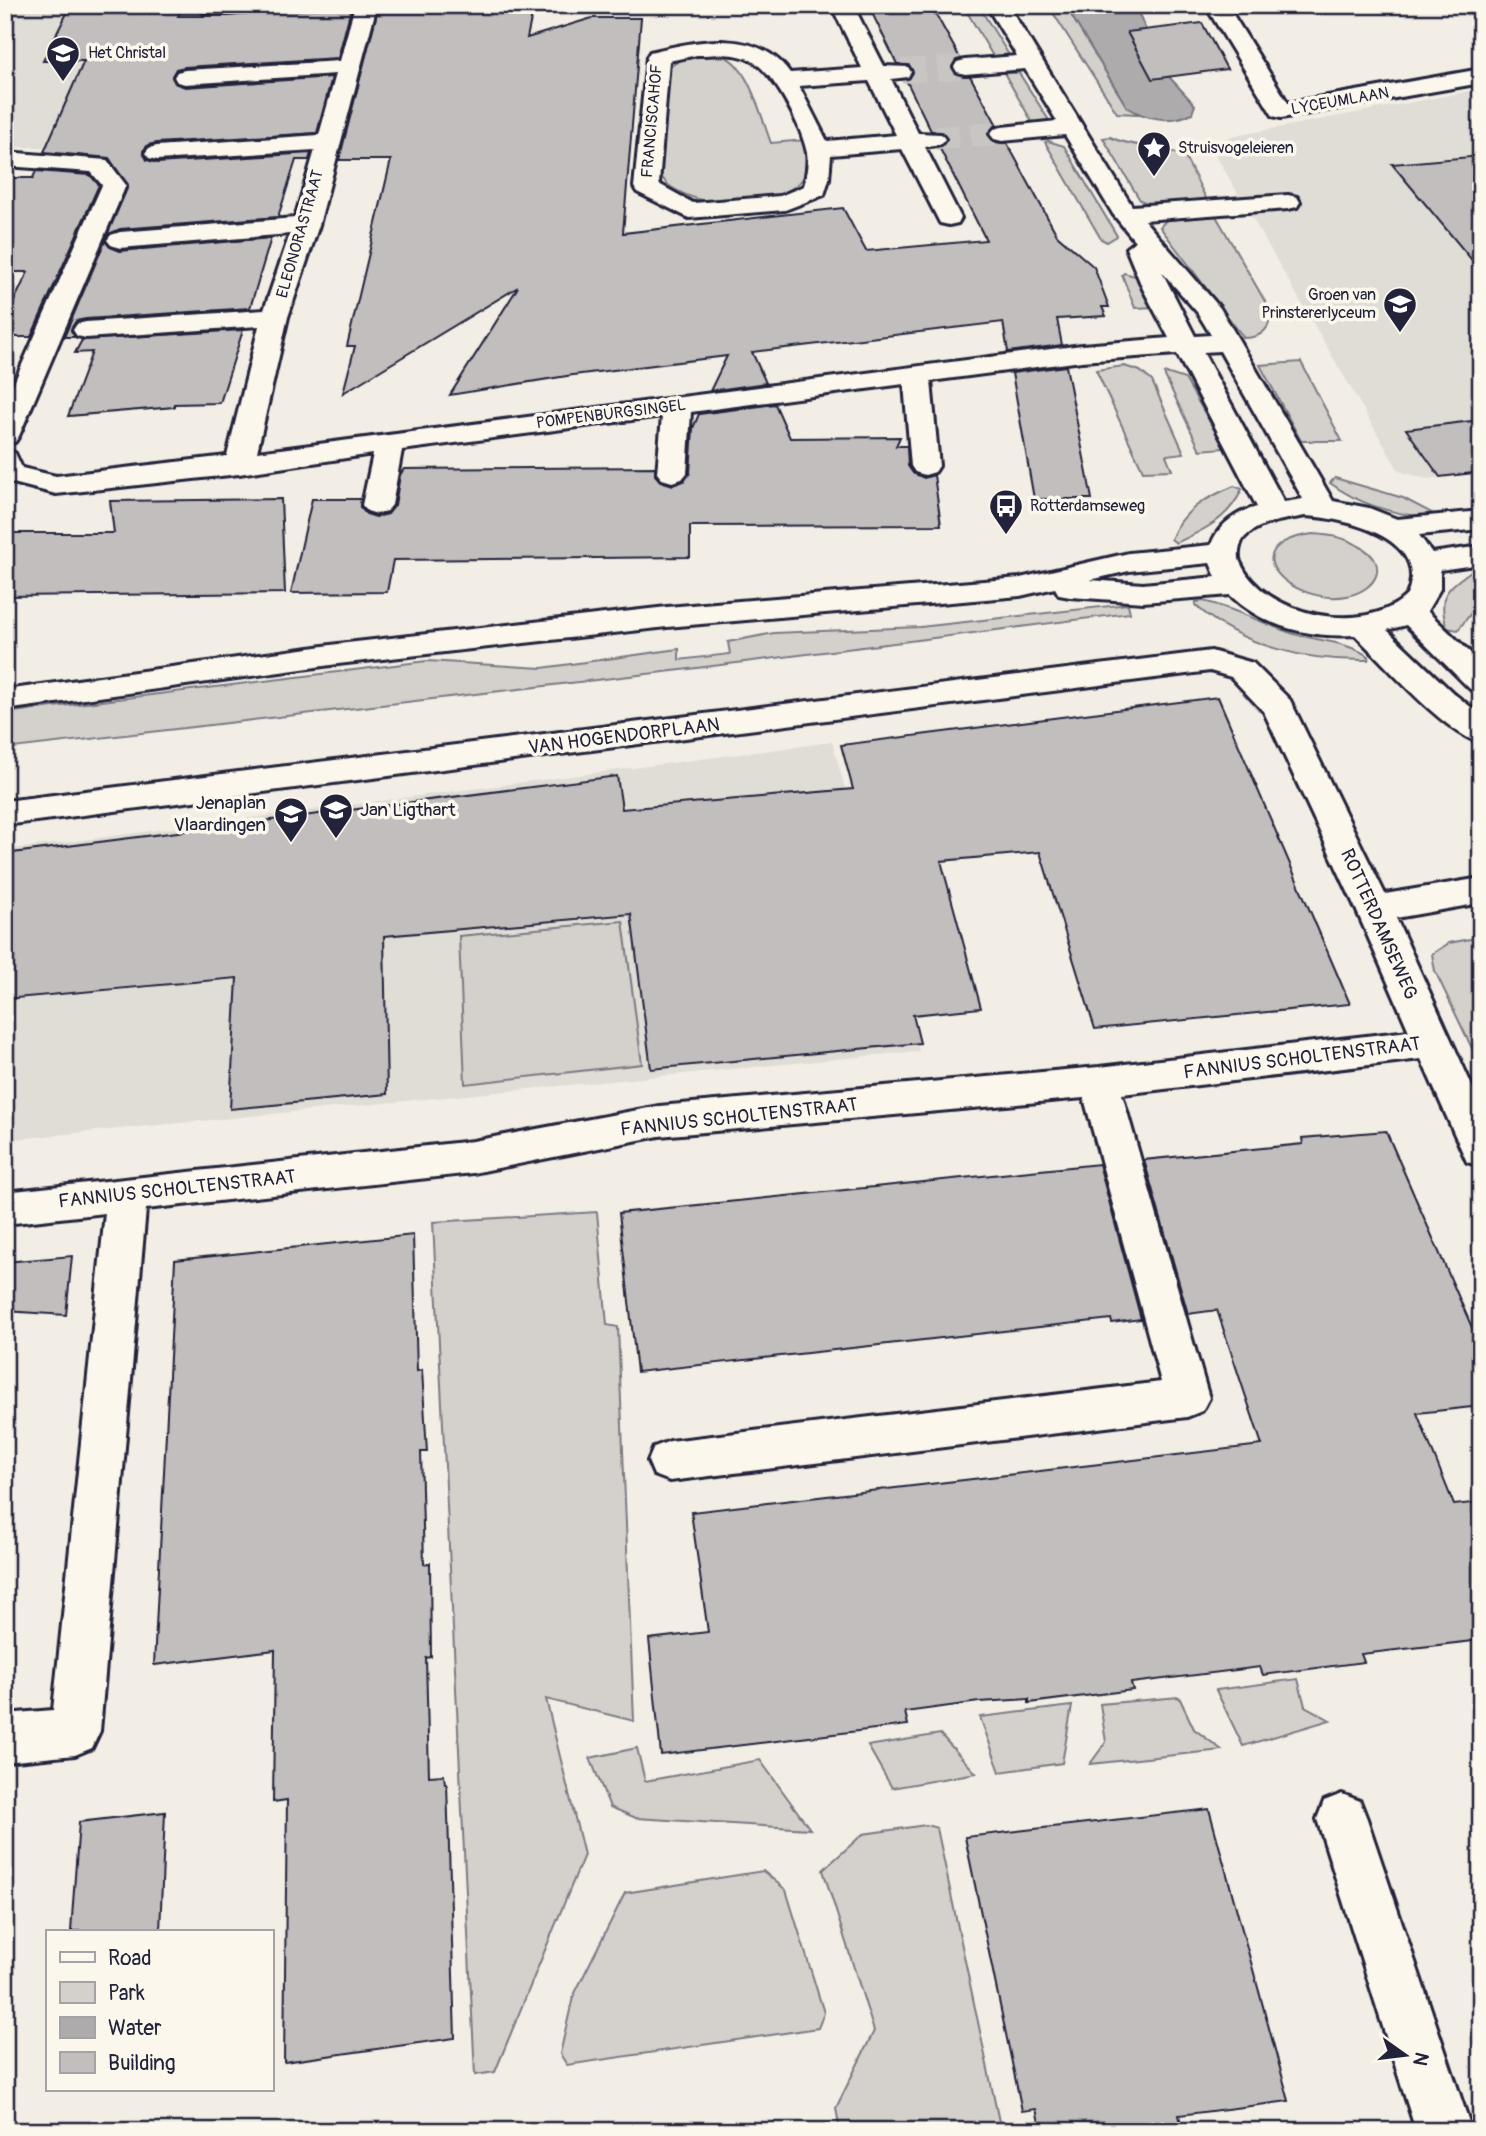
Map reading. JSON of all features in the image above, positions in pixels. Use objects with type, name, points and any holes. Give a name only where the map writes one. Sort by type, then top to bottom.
[{"type":"street","points":[[211,7],[242,5]]},
{"type":"street","name":"ELEONORASTRAAT","points":[[239,465],[275,317],[306,225],[326,142],[366,5]]},
{"type":"street","points":[[842,5],[949,218]]},
{"type":"street","points":[[997,5],[1125,214],[1156,289],[1274,511]]},
{"type":"street","name":"LYCEUMLAAN","points":[[1216,5],[1282,111],[1481,76]]},
{"type":"street","name":"FRANCISCAHOF","points":[[696,48],[739,49],[762,56],[784,80],[818,149],[819,173],[815,190],[786,203],[689,211],[646,187],[658,57],[696,48]]},
{"type":"street","points":[[965,67],[1032,62]]},
{"type":"street","points":[[185,77],[347,67]]},
{"type":"street","points":[[784,80],[901,71]]},
{"type":"street","points":[[1002,134],[1072,127]]},
{"type":"street","points":[[818,149],[913,148],[935,138]]},
{"type":"street","points":[[157,153],[326,142]]},
{"type":"street","points":[[5,159],[98,165],[114,185],[5,436]]},
{"type":"street","points":[[1125,214],[1288,202]]},
{"type":"street","points":[[1125,214],[1207,308],[1229,342],[1322,508]]},
{"type":"street","points":[[120,240],[306,225]]},
{"type":"street","points":[[86,330],[275,317]]},
{"type":"street","name":"POMPENBURGSINGEL","points":[[5,459],[9,473],[56,485],[239,465],[1082,353],[1229,342]]},
{"type":"street","points":[[917,375],[925,466]]},
{"type":"street","points":[[672,473],[677,406]]},
{"type":"street","points":[[377,505],[389,445]]},
{"type":"street","points":[[1322,508],[1359,515],[1391,529],[1417,551],[1427,576],[1420,600],[1409,610],[1388,620],[1364,626],[1321,626],[1279,616],[1261,607],[1234,585],[1227,575],[1223,553],[1226,541],[1233,531],[1257,516],[1274,511],[1322,508]]},
{"type":"street","points":[[1391,529],[1481,520]]},
{"type":"street","points":[[1030,586],[1129,562],[1223,553]]},
{"type":"street","points":[[1424,563],[1481,555]]},
{"type":"street","points":[[5,700],[338,654],[667,617],[1030,586],[1143,593],[1234,585]]},
{"type":"street","points":[[1409,610],[1481,682]]},
{"type":"street","points":[[1364,626],[1441,700],[1481,732]]},
{"type":"street","points":[[5,679],[338,654]]},
{"type":"street","name":"VAN HOGENDORPLAAN","points":[[5,813],[1211,661],[1242,670]]},
{"type":"street","name":"ROTTERDAMSEWEG","points":[[1242,670],[1278,708],[1374,909],[1481,1151]]},
{"type":"street","points":[[1374,909],[1481,890]]},
{"type":"street","name":"FANNIUS SCHOLTENSTRAAT","points":[[5,1208],[473,1157],[659,1121],[1100,1082],[1432,1043]]},
{"type":"street","points":[[670,1461],[1187,1398],[1100,1082]]},
{"type":"street","points":[[5,1738],[75,1731],[127,1195]]},
{"type":"street","points":[[1342,1819],[1444,2131]]},
{"type":"shaded area","name":"Het Christal","points":[[5,5],[183,5],[165,47],[90,148],[5,147]]},
{"type":"shaded area","name":"Groen van Prinstererlyceum","points":[[1481,89],[1481,472],[1427,479],[1399,471],[1214,152],[1229,137]]},
{"type":"shaded area","points":[[832,742],[919,1051],[5,1140],[5,850]]},
{"type":"green space","points":[[963,5],[978,5],[1009,55],[994,58]]},
{"type":"green space","points":[[1048,5],[1065,5],[1127,107],[1138,114],[1117,113]]},
{"type":"green space","points":[[723,56],[740,70],[753,94],[771,143],[805,140],[809,154],[808,170],[801,181],[791,189],[749,203],[716,203],[677,190],[668,185],[660,175],[651,161],[667,69],[680,60]]},
{"type":"green space","points":[[1004,73],[1019,73],[1050,122],[1049,125],[1035,127]]},
{"type":"green space","points":[[1110,137],[1167,150],[1185,157],[1208,202],[1154,206],[1140,200],[1103,138]]},
{"type":"green space","points":[[1045,142],[1064,146],[1117,236],[1107,242],[1101,239]]},
{"type":"green space","points":[[1216,216],[1270,310],[1265,331],[1256,336],[1244,338],[1160,227],[1167,219]]},
{"type":"green space","points":[[1124,273],[1139,277],[1154,307],[1135,308],[1122,275]]},
{"type":"green space","points":[[1301,362],[1342,441],[1301,441],[1260,365]]},
{"type":"green space","points":[[1124,366],[1140,371],[1152,381],[1184,453],[1166,455],[1172,470],[1143,471],[1096,370]]},
{"type":"green space","points":[[1164,374],[1185,379],[1225,448],[1200,450]]},
{"type":"green space","points":[[1335,478],[1403,498],[1432,513],[1432,516],[1428,518],[1401,514],[1376,507],[1341,491],[1330,483]]},
{"type":"green space","points":[[1234,486],[1242,489],[1223,516],[1176,543],[1171,539],[1182,520],[1196,506]]},
{"type":"green space","points":[[1313,534],[1343,539],[1369,553],[1377,568],[1372,582],[1357,593],[1326,597],[1289,584],[1277,573],[1272,561],[1275,550],[1288,540]]},
{"type":"green space","points":[[1471,571],[1481,574],[1478,604],[1458,630],[1447,628],[1443,608],[1446,594]]},
{"type":"green space","points":[[1203,601],[1291,633],[1351,648],[1369,657],[1368,660],[1321,658],[1276,649],[1233,631],[1213,619],[1195,605],[1196,602]]},
{"type":"green space","points":[[1128,604],[1130,613],[681,670],[5,749],[5,713],[427,661],[542,668],[679,649],[679,660],[730,654],[728,642],[774,633],[920,627]]},
{"type":"green space","points":[[623,921],[642,1064],[465,1084],[459,936]]},
{"type":"green space","points":[[1481,937],[1481,1067],[1435,971],[1432,954],[1449,943]]},
{"type":"green space","points":[[597,1212],[607,1325],[618,1327],[634,1721],[546,1699],[584,1855],[495,2072],[475,2075],[433,1222]]},
{"type":"green space","points":[[1298,1679],[1305,1706],[1330,1720],[1243,1746],[1216,1690]]},
{"type":"green space","points":[[1179,1697],[1194,1729],[1222,1750],[1090,1764],[1106,1742],[1100,1704]]},
{"type":"green space","points":[[1072,1706],[1062,1763],[1000,1772],[980,1717]]},
{"type":"green space","points":[[940,1734],[976,1773],[892,1788],[868,1746]]},
{"type":"green space","points":[[637,1748],[645,1781],[760,1760],[810,1829],[636,1818],[610,1807],[590,1758]]},
{"type":"green space","points":[[926,1825],[937,1828],[1001,2131],[840,2131],[836,2108],[874,2031],[823,1870],[863,1834]]},
{"type":"green space","points":[[763,1871],[786,1890],[824,2013],[818,2028],[567,2065],[560,2054],[573,1997],[625,1893]]},
{"type":"water","points":[[1065,5],[1135,5],[1146,30],[1128,32],[1195,105],[1192,113],[1159,119],[1142,115],[1127,107]]},
{"type":"building","points":[[71,5],[183,5],[178,16],[227,16],[352,5],[338,58],[185,67],[176,69],[172,76],[175,83],[185,87],[332,77],[317,133],[157,143],[148,145],[143,151],[147,160],[157,163],[311,153],[309,160],[296,160],[278,217],[120,229],[107,235],[128,186],[109,158],[44,152],[84,61],[43,61]]},
{"type":"building","points":[[379,5],[534,5],[527,38],[592,18],[641,18],[623,233],[843,208],[866,251],[986,240],[939,147],[943,146],[947,137],[941,131],[931,131],[906,80],[913,71],[908,64],[897,64],[872,13],[933,9],[960,58],[952,68],[956,75],[970,76],[997,125],[992,127],[988,136],[993,142],[1007,143],[1057,235],[1094,267],[1109,307],[1102,307],[1106,316],[1057,319],[1062,345],[1008,352],[1003,322],[752,352],[766,383],[710,391],[727,356],[573,375],[450,395],[518,287],[343,393],[355,346],[347,346],[391,160],[339,160]]},
{"type":"building","points":[[1202,23],[1227,69],[1152,79],[1127,32]]},
{"type":"building","points":[[1481,156],[1481,271],[1392,164]]},
{"type":"building","points":[[36,171],[90,175],[99,185],[31,337],[5,337],[5,320],[28,272],[5,272],[5,178],[33,178]]},
{"type":"building","points":[[271,238],[250,308],[86,319],[76,321],[71,329],[75,337],[64,337],[105,241],[110,247],[120,251]]},
{"type":"building","points":[[243,330],[220,403],[174,404],[174,407],[68,416],[92,352],[75,353],[82,340]]},
{"type":"building","points":[[1066,366],[1092,499],[1034,499],[1012,373]]},
{"type":"building","points":[[775,404],[790,438],[900,437],[896,446],[907,446],[908,466],[913,473],[924,478],[934,475],[941,525],[690,526],[690,557],[393,560],[387,592],[291,593],[312,499],[361,499],[360,507],[366,514],[376,517],[388,514],[395,505],[400,475],[404,469],[655,467],[655,475],[660,481],[673,485],[684,481],[690,473],[693,428],[699,414]]},
{"type":"building","points":[[1481,420],[1481,472],[1440,477],[1406,429]]},
{"type":"building","points":[[281,499],[285,593],[5,596],[5,533],[114,533],[110,501]]},
{"type":"building","points":[[1218,697],[1350,1004],[1095,1029],[1040,852],[941,861],[981,1008],[913,1015],[920,1043],[651,1069],[631,914],[384,936],[387,1094],[230,1109],[237,978],[5,999],[5,854],[617,776],[622,809],[853,789],[841,745]]},
{"type":"building","points":[[1386,1131],[1481,1348],[1481,1406],[1417,1413],[1454,1505],[1481,1502],[1481,1640],[1361,1654],[1364,1662],[1263,1675],[1260,1667],[1131,1683],[1133,1690],[1029,1703],[1029,1699],[979,1702],[905,1712],[908,1725],[661,1755],[649,1639],[708,1632],[691,1512],[1262,1445],[1217,1310],[1188,1314],[1144,1160],[1303,1144],[1302,1138]]},
{"type":"building","points":[[1099,1164],[1141,1319],[1112,1323],[1111,1319],[637,1372],[619,1213]]},
{"type":"building","points":[[413,1235],[417,1371],[422,1370],[427,1452],[421,1452],[424,1564],[430,1563],[431,1657],[426,1658],[429,1776],[444,1775],[447,1784],[455,2038],[284,2062],[287,1800],[273,1802],[275,1650],[154,1665],[175,1260]]},
{"type":"building","points":[[72,1256],[66,1315],[5,1311],[5,1262]]},
{"type":"building","points":[[1209,1809],[1289,2101],[1179,2115],[1183,2131],[1041,2131],[1036,2109],[1022,2111],[965,1837]]},
{"type":"building","points":[[165,1812],[160,1930],[71,1930],[79,1822]]},
{"type":"tunnel","points":[[901,71],[965,67]]},
{"type":"tunnel","points":[[935,138],[1002,134]]},
{"type":"place","name":"Het Christal","points":[[63,83]]},
{"type":"place","name":"Struisvogeleieren","points":[[1154,178]]},
{"type":"place","name":"Groen van Prinstererlyceum","points":[[1400,334]]},
{"type":"place","name":"Rotterdamseweg","points":[[1006,536]]},
{"type":"place","name":"Jan Ligthart","points":[[336,840]]},
{"type":"place","name":"Jenaplan Vlaardingen","points":[[291,844]]}]
